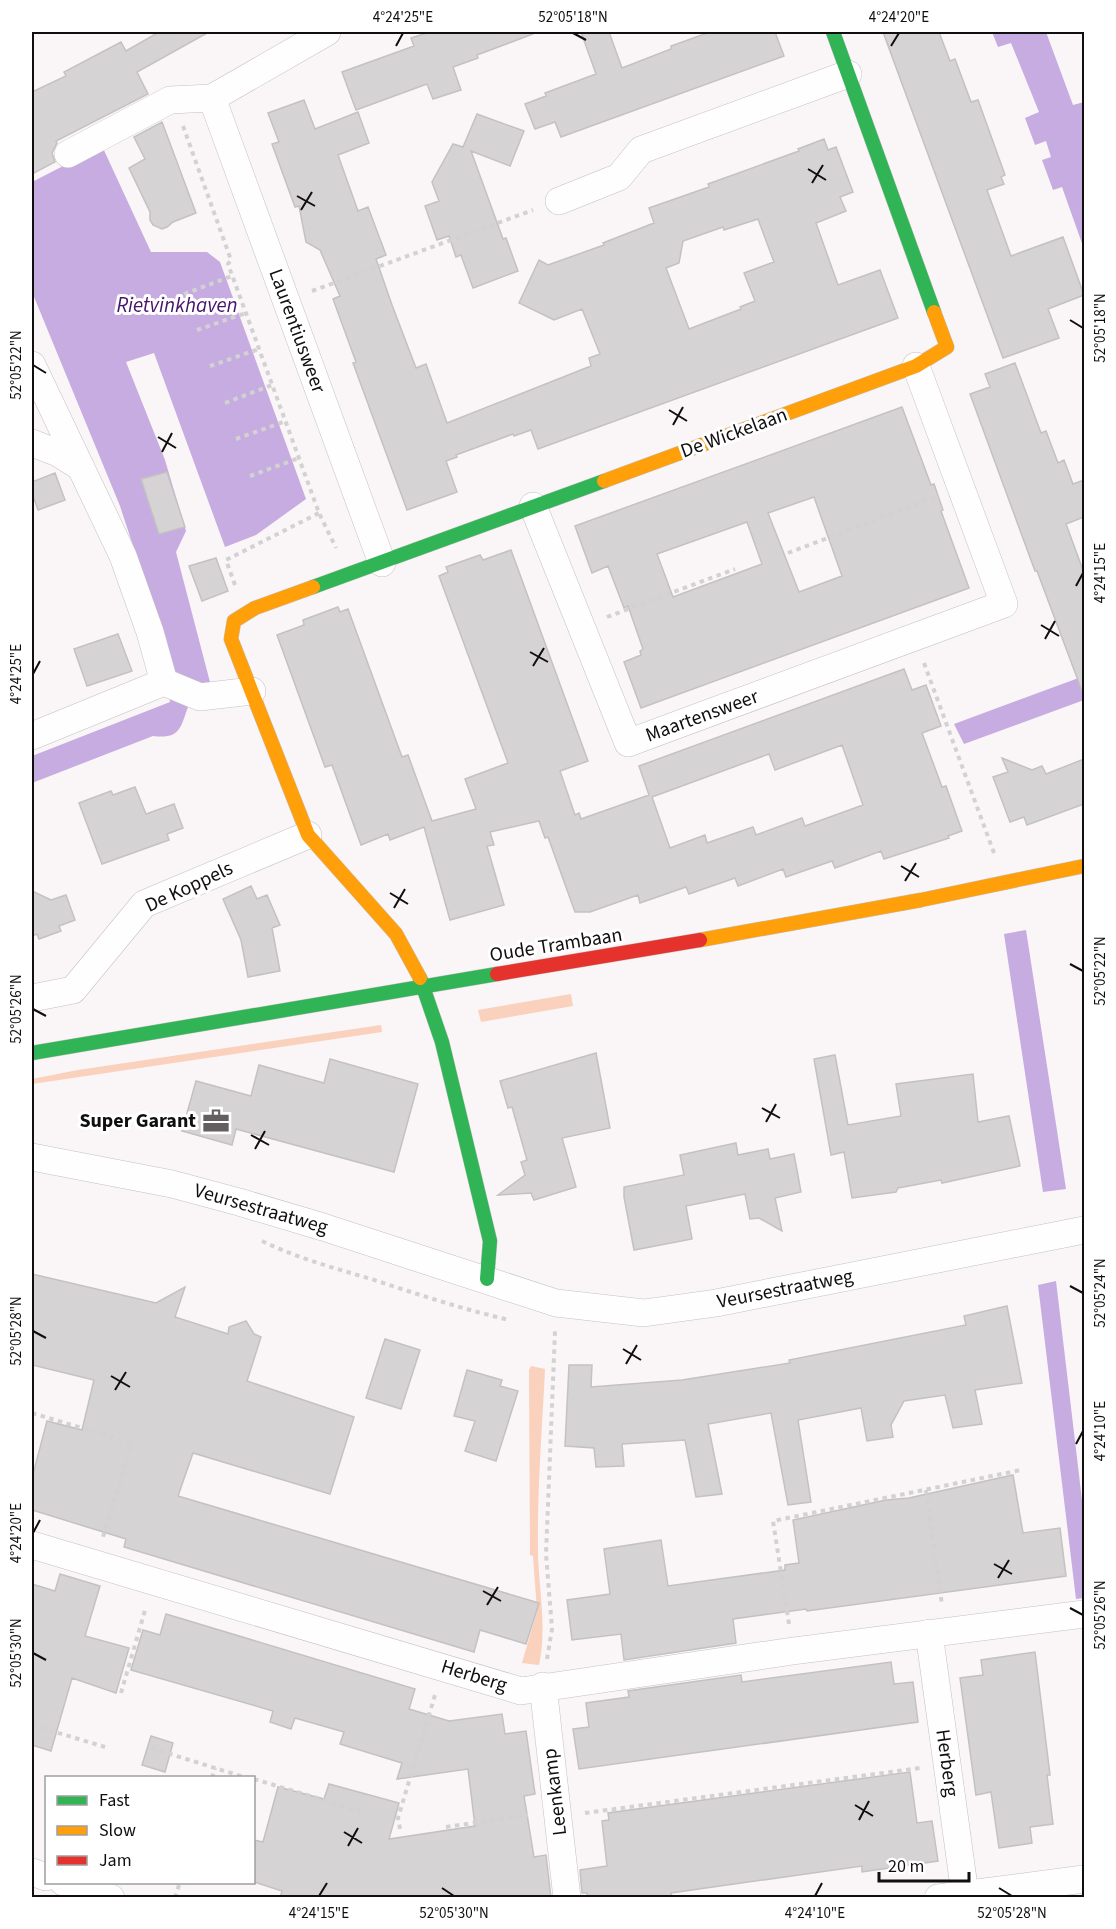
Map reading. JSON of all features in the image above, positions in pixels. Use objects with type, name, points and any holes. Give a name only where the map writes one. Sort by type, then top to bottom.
[{"type":"street","points":[[68,154],[170,100],[212,98],[327,32]]},
{"type":"street","name":"De Wickelaan","points":[[240,617],[255,608],[916,366],[946,347],[833,32]]},
{"type":"street","points":[[559,201],[619,177],[641,150],[848,74]]},
{"type":"street","name":"Laurentiusweer","points":[[212,98],[382,563]]},
{"type":"street","points":[[32,364],[123,556],[167,683]]},
{"type":"street","name":"Maartensweer","points":[[533,506],[628,743],[1004,604],[916,366]]},
{"type":"street","points":[[32,443],[58,453],[79,466]]},
{"type":"street","points":[[240,617],[231,639],[308,835],[396,934],[424,986],[445,1053],[490,1241],[487,1279]]},
{"type":"street","points":[[32,736],[167,683],[200,697],[252,691]]},
{"type":"street","name":"De Koppels","points":[[32,998],[74,990],[144,904],[308,835]]},
{"type":"street","name":"Oude Trambaan","points":[[32,1053],[229,1018],[589,960],[986,889],[1084,866]]},
{"type":"street","name":"Veursestraatweg","points":[[32,1156],[172,1184],[323,1227],[556,1303],[644,1313],[716,1303],[1084,1230]]},
{"type":"street","name":"Herberg","points":[[32,1545],[521,1691],[793,1651],[1084,1614]]},
{"type":"street","name":"Herberg","points":[[937,1632],[947,1764],[965,1894]]},
{"type":"street","name":"Leenkamp","points":[[543,1686],[567,1898]]},
{"type":"street","points":[[938,1898],[1084,1879]]},
{"type":"street","points":[[69,1884],[111,1898]]},
{"type":"path","points":[[212,98],[180,118],[231,260],[228,264],[232,276],[285,422],[319,513],[337,549]]},
{"type":"path","points":[[285,301],[559,201]]},
{"type":"path","points":[[184,294],[232,276]]},
{"type":"path","points":[[197,330],[246,313]]},
{"type":"path","points":[[210,366],[259,349]]},
{"type":"path","points":[[225,403],[272,385]]},
{"type":"path","points":[[236,439],[285,422]]},
{"type":"path","points":[[250,476],[299,458]]},
{"type":"path","points":[[788,553],[962,488]]},
{"type":"path","points":[[240,617],[226,560],[319,513]]},
{"type":"path","points":[[582,627],[735,569]]},
{"type":"path","points":[[915,638],[995,856]]},
{"type":"path","points":[[543,1686],[552,1629],[546,1554],[556,1303]]},
{"type":"path","points":[[32,1413],[132,1443],[94,1564]]},
{"type":"path","points":[[793,1651],[773,1521],[1021,1470]]},
{"type":"path","points":[[926,1490],[937,1632]]},
{"type":"path","points":[[121,1693],[153,1581]]},
{"type":"path","points":[[400,1829],[398,1818],[443,1667]]},
{"type":"path","points":[[32,1725],[105,1747]]},
{"type":"path","points":[[151,1748],[241,1776]]},
{"type":"path","points":[[446,1827],[947,1764]]},
{"type":"path","points":[[213,1776],[215,1768]]},
{"type":"path","points":[[255,1779],[360,1811]]},
{"type":"shaded area","points":[[571,994],[573,1006],[481,1022],[478,1010]]},
{"type":"shaded area","points":[[381,1025],[382,1032],[32,1084],[32,1079],[78,1070]]},
{"type":"shaded area","points":[[531,1366],[545,1369],[538,1508],[542,1623],[539,1665],[522,1663],[537,1611],[533,1556],[530,1555],[529,1370]]},
{"type":"water","points":[[992,32],[1046,32],[1073,105],[1084,102],[1084,249],[1062,187],[1053,190],[1042,160],[1051,157],[1046,141],[1035,145],[1025,118],[1039,112],[1011,43],[998,47]]},
{"type":"water","name":"Rietvinkhaven","points":[[102,146],[151,252],[207,252],[220,262],[306,499],[256,535],[225,547],[154,353],[126,362],[165,460],[186,531],[176,552],[211,686],[183,682],[173,668],[120,506],[32,292],[32,182]]},
{"type":"water","points":[[1084,676],[1084,700],[964,744],[954,724]]},
{"type":"water","points":[[169,694],[174,700],[188,707],[181,727],[174,734],[162,737],[153,736],[32,783],[32,756],[170,702]]},
{"type":"water","points":[[1026,930],[1066,1189],[1043,1192],[1004,934]]},
{"type":"water","points":[[1056,1281],[1084,1517],[1084,1598],[1076,1599],[1038,1285]]},
{"type":"building","points":[[159,32],[209,32],[137,72],[148,94],[56,141],[52,153],[55,162],[32,174],[32,92],[66,76],[64,72],[121,42],[126,51]]},
{"type":"building","points":[[430,32],[533,32],[533,34],[477,55],[478,58],[453,67],[461,90],[433,99],[427,84],[356,110],[342,72],[414,46],[411,38]]},
{"type":"building","points":[[581,32],[609,32],[622,68],[671,49],[671,46],[710,32],[775,32],[784,56],[561,137],[555,122],[535,129],[525,104],[546,96],[545,93],[596,74]]},
{"type":"building","points":[[883,32],[939,32],[950,61],[955,59],[971,102],[978,100],[1005,175],[1001,177],[1004,184],[987,190],[1011,256],[1063,237],[1084,295],[1048,309],[1059,338],[1003,358]]},
{"type":"building","points":[[304,100],[315,129],[358,112],[369,143],[338,155],[358,211],[368,207],[386,255],[376,259],[392,305],[416,368],[426,364],[447,423],[591,366],[589,358],[600,354],[582,309],[554,320],[519,303],[539,260],[548,265],[604,245],[603,243],[654,223],[649,208],[709,187],[708,184],[799,151],[798,149],[824,139],[828,150],[836,147],[853,192],[840,197],[846,211],[816,223],[838,285],[880,270],[898,318],[538,449],[531,430],[514,436],[513,434],[456,455],[457,457],[446,461],[457,492],[407,510],[353,363],[356,362],[333,299],[340,296],[320,250],[306,242],[299,206],[295,207],[272,144],[279,142],[268,113]],"holes":[[[758,219],[774,262],[744,273],[755,301],[740,307],[741,309],[689,329],[666,268],[679,263],[683,241],[723,227],[724,230]]]},
{"type":"building","points":[[477,114],[524,131],[510,166],[471,151],[503,239],[506,238],[518,271],[473,288],[461,255],[456,257],[449,236],[437,240],[425,206],[439,201],[432,182],[453,144],[463,147]]},
{"type":"building","points":[[162,122],[196,213],[162,229],[153,225],[150,220],[150,212],[129,168],[145,159],[134,137]]},
{"type":"building","points":[[1015,363],[1041,433],[1046,431],[1058,463],[1064,460],[1073,484],[1084,480],[1084,517],[1066,524],[1084,573],[1084,690],[1082,691],[970,394],[990,387],[985,374]]},
{"type":"building","points":[[902,407],[931,485],[934,484],[943,510],[941,511],[969,588],[641,708],[624,662],[641,655],[640,651],[643,649],[628,606],[624,608],[608,566],[592,573],[575,526]],"holes":[[[814,497],[842,576],[799,592],[768,513]],[[747,522],[762,564],[673,597],[657,554]]]},
{"type":"building","points":[[167,472],[185,527],[159,534],[141,479]]},
{"type":"building","points":[[55,473],[65,500],[38,510],[32,493],[32,482]]},
{"type":"building","points":[[511,550],[588,761],[560,771],[575,815],[579,813],[581,819],[649,795],[639,766],[904,669],[912,690],[926,685],[941,726],[922,733],[942,787],[946,786],[962,831],[948,836],[949,838],[884,859],[881,851],[835,868],[832,861],[786,877],[783,869],[738,886],[735,878],[689,894],[686,887],[640,903],[638,895],[590,912],[575,912],[548,837],[545,838],[539,821],[490,832],[494,845],[487,846],[504,905],[450,920],[424,827],[390,840],[388,834],[361,845],[332,765],[325,767],[277,635],[304,625],[303,620],[338,607],[340,612],[348,609],[402,757],[408,755],[432,821],[476,809],[465,779],[508,763],[439,576],[448,572],[446,567],[480,555],[483,560]],"holes":[[[842,745],[863,805],[805,826],[802,818],[756,835],[753,827],[707,843],[705,835],[670,848],[652,797],[769,754],[775,770]]]},
{"type":"building","points":[[216,558],[228,591],[202,601],[189,566]]},
{"type":"building","points":[[118,634],[132,671],[87,686],[74,649]]},
{"type":"building","points":[[1002,758],[1032,770],[1042,766],[1046,774],[1084,759],[1084,804],[1027,825],[1024,817],[1010,822],[993,777],[1008,772]]},
{"type":"building","points":[[135,787],[146,814],[174,804],[183,828],[167,834],[169,840],[102,864],[79,803],[111,791],[113,795]]},
{"type":"building","points":[[251,886],[257,899],[267,895],[280,925],[272,928],[280,971],[248,977],[241,940],[223,899]]},
{"type":"building","points":[[32,891],[51,900],[66,895],[75,920],[59,926],[61,931],[39,939],[37,934],[32,936]]},
{"type":"building","points":[[596,1053],[610,1128],[562,1138],[576,1187],[534,1200],[531,1193],[498,1195],[525,1175],[521,1162],[527,1160],[512,1107],[508,1108],[500,1081]]},
{"type":"building","points":[[835,1055],[848,1125],[901,1116],[896,1084],[973,1074],[978,1122],[1009,1116],[1020,1166],[942,1183],[941,1180],[898,1188],[896,1192],[852,1198],[844,1152],[831,1155],[814,1059]]},
{"type":"building","points":[[330,1059],[418,1084],[394,1172],[236,1129],[232,1145],[182,1131],[196,1081],[251,1096],[259,1065],[324,1083]]},
{"type":"building","points":[[736,1143],[738,1155],[768,1149],[770,1159],[794,1154],[801,1192],[775,1198],[782,1231],[759,1218],[750,1219],[745,1194],[686,1206],[692,1239],[634,1250],[624,1187],[684,1175],[680,1155]]},
{"type":"building","points":[[32,1274],[156,1303],[185,1287],[175,1317],[228,1334],[229,1327],[246,1321],[254,1334],[261,1337],[247,1381],[354,1417],[330,1494],[193,1453],[178,1496],[539,1603],[526,1644],[480,1630],[474,1652],[124,1547],[126,1539],[32,1510],[32,1478],[47,1421],[82,1430],[94,1380],[32,1365]]},
{"type":"building","points":[[1007,1306],[1022,1383],[975,1390],[982,1424],[953,1428],[945,1395],[904,1401],[891,1425],[893,1437],[867,1441],[861,1408],[798,1420],[811,1502],[788,1505],[771,1413],[708,1424],[722,1494],[696,1497],[685,1440],[622,1444],[624,1466],[596,1467],[594,1448],[565,1446],[569,1365],[592,1365],[591,1387],[682,1380],[790,1363],[789,1360],[966,1325],[964,1316]]},
{"type":"building","points":[[385,1339],[420,1350],[401,1409],[366,1398]]},
{"type":"building","points":[[467,1370],[502,1380],[500,1386],[518,1391],[496,1461],[465,1451],[475,1421],[454,1416]]},
{"type":"building","points":[[1013,1475],[1023,1533],[1060,1528],[1066,1576],[733,1619],[736,1643],[624,1660],[621,1634],[572,1640],[567,1600],[610,1594],[604,1549],[661,1540],[668,1586],[785,1570],[785,1565],[799,1563],[793,1520]]},
{"type":"building","points":[[60,1574],[100,1586],[85,1636],[129,1648],[116,1693],[72,1678],[51,1751],[32,1745],[32,1584],[55,1591]]},
{"type":"building","points":[[166,1614],[415,1689],[409,1709],[449,1721],[502,1714],[505,1734],[526,1731],[535,1794],[524,1796],[534,1857],[546,1855],[551,1898],[280,1898],[282,1891],[255,1882],[255,1840],[263,1842],[278,1787],[324,1799],[329,1784],[399,1803],[389,1839],[475,1826],[468,1769],[397,1779],[402,1763],[340,1744],[344,1732],[295,1718],[291,1729],[270,1722],[273,1711],[131,1670],[143,1630],[160,1635]]},
{"type":"building","points":[[1035,1652],[1050,1775],[1047,1775],[1053,1824],[1030,1827],[1032,1843],[999,1848],[991,1792],[976,1795],[960,1678],[983,1675],[981,1660]]},
{"type":"building","points":[[891,1662],[894,1684],[913,1682],[918,1722],[579,1769],[573,1729],[589,1727],[586,1703],[629,1697],[628,1691],[741,1675],[742,1682]]},
{"type":"building","points":[[151,1736],[173,1743],[165,1772],[142,1765]]},
{"type":"building","points":[[910,1772],[917,1823],[932,1821],[938,1861],[862,1872],[862,1866],[671,1893],[672,1898],[588,1898],[587,1893],[582,1893],[580,1870],[607,1866],[602,1821],[609,1820],[608,1813]]},
{"type":"traffic: fast","points":[[833,32],[934,312]]},
{"type":"traffic: fast","points":[[313,587],[604,481]]},
{"type":"traffic: fast","points":[[32,1053],[497,974]]},
{"type":"traffic: fast","points":[[420,978],[442,1042],[490,1241],[487,1279]]},
{"type":"traffic: slow","points":[[604,481],[916,366],[947,347],[934,312]]},
{"type":"traffic: slow","points":[[313,587],[255,608],[234,621],[231,639],[308,835],[396,934],[420,978]]},
{"type":"traffic: slow","points":[[700,940],[921,900],[1084,866]]},
{"type":"traffic: jam","points":[[497,974],[700,940]]},
{"type":"place","name":"Super Garant","points":[[216,1121]]}]
